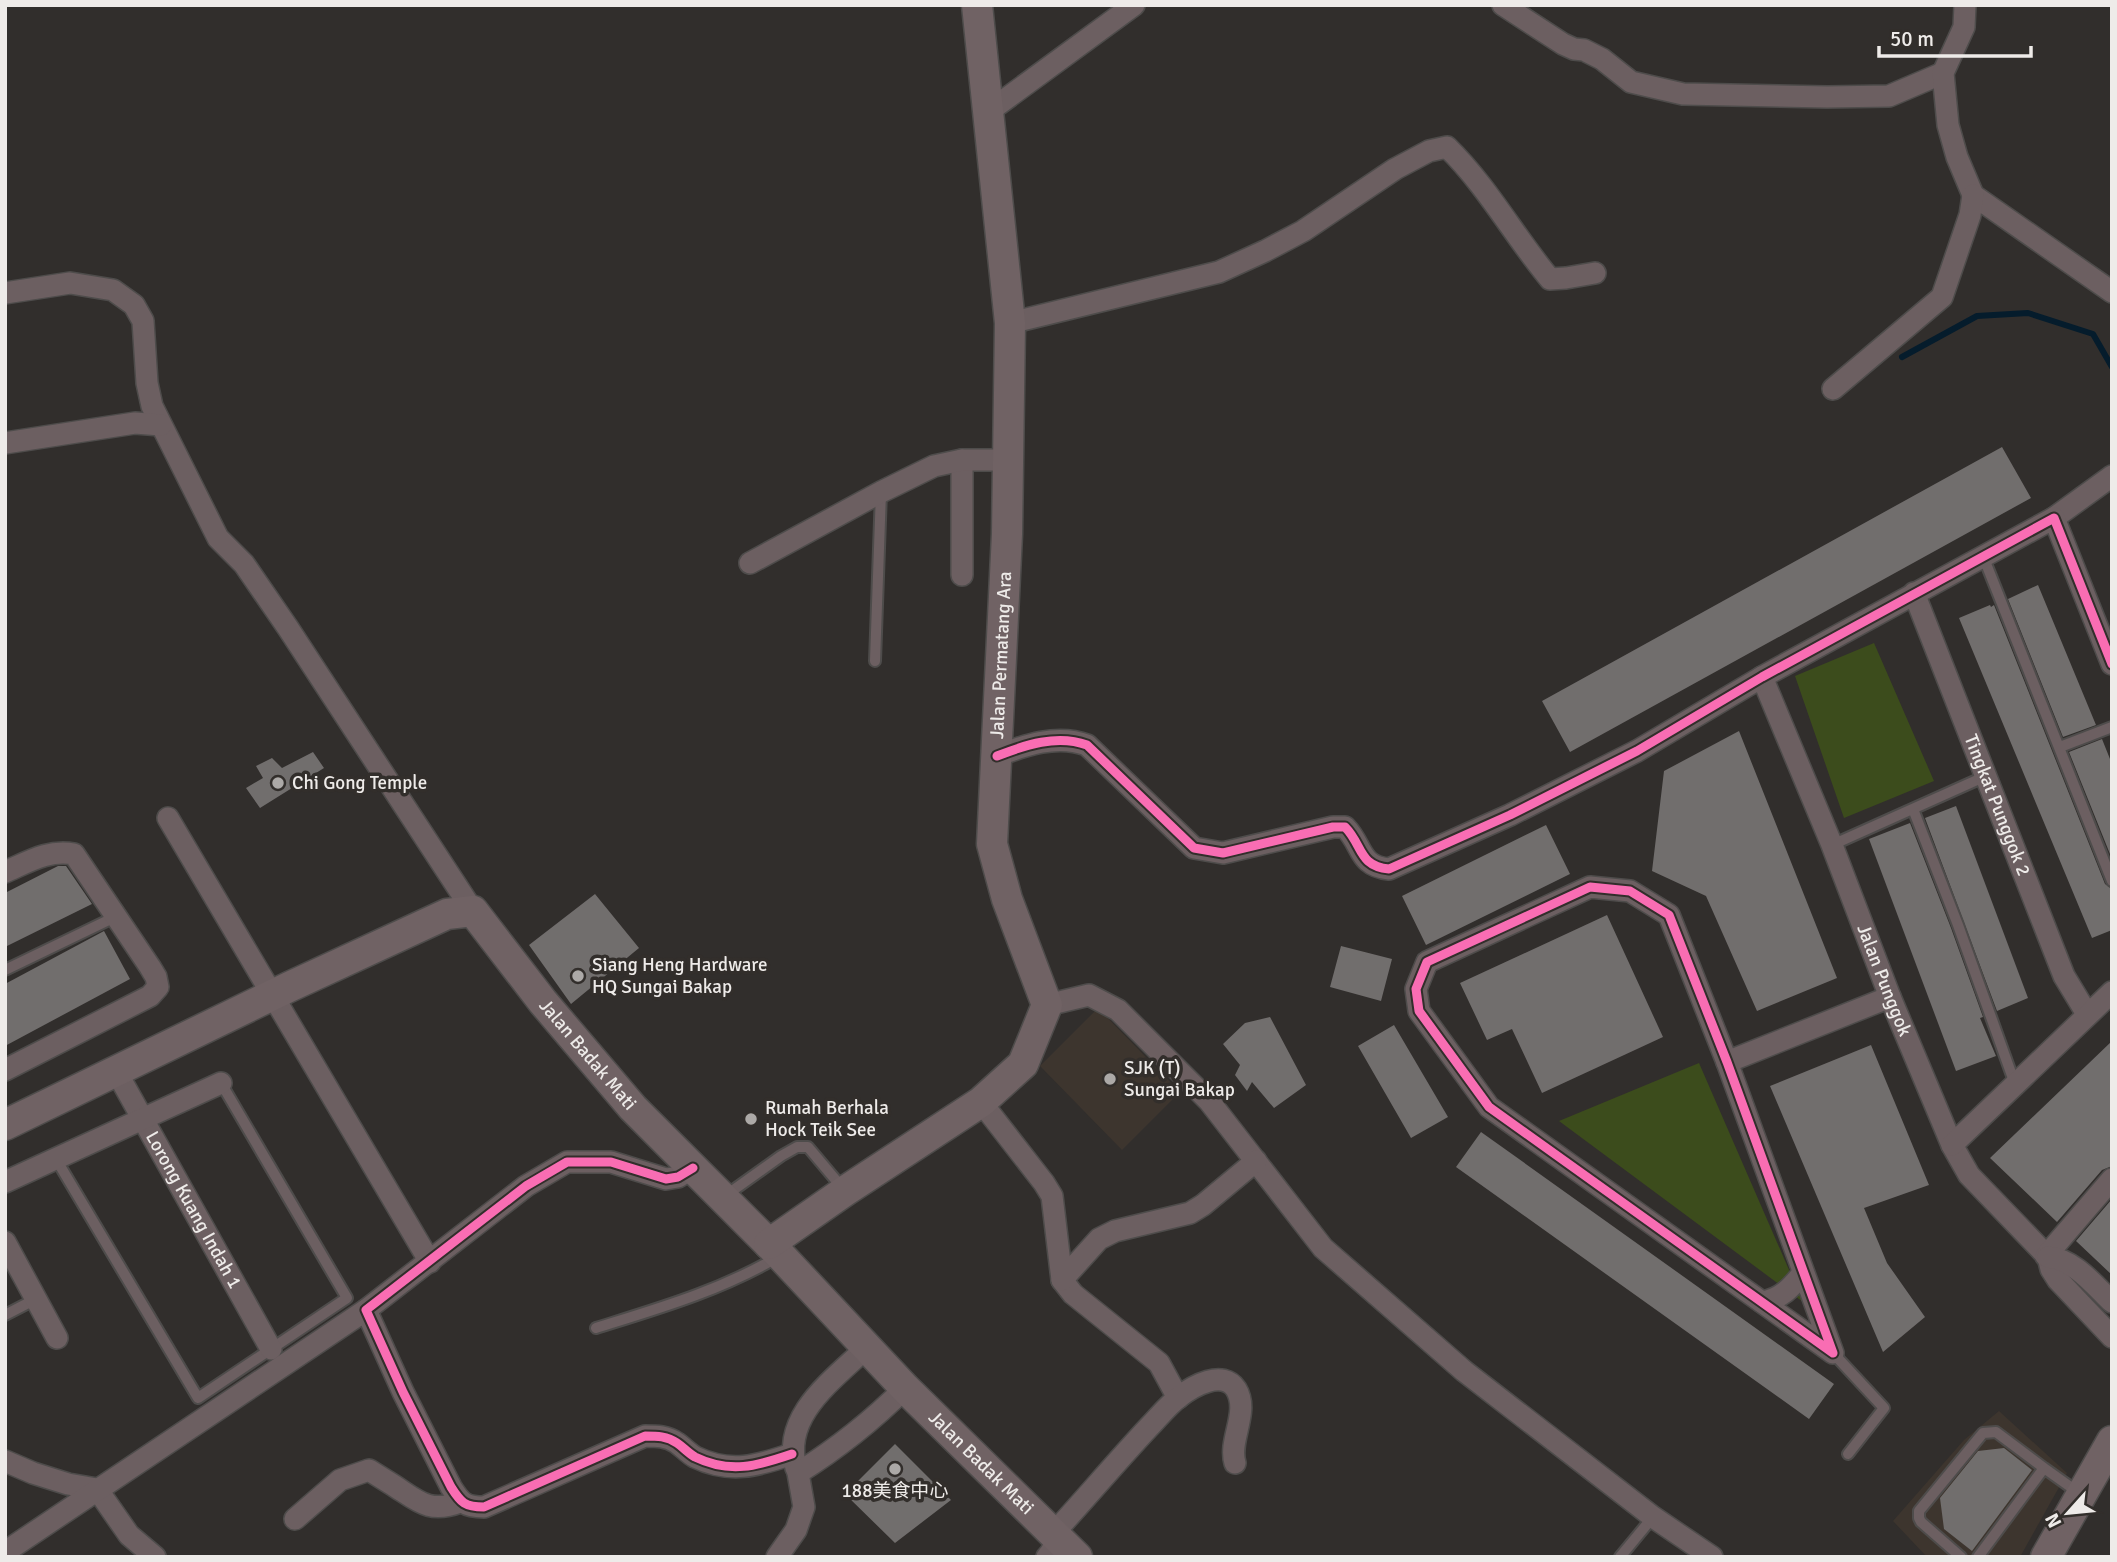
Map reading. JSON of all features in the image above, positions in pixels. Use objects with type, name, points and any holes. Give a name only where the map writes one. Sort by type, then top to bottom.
[{"type":"main road","name":"Jalan Permatang Ara","points":[[977,5],[1010,323],[1007,534],[992,844],[1007,900],[1047,1005]]},
{"type":"main road","points":[[5,1125],[272,995],[447,914],[473,911]]},
{"type":"main road","name":"Jalan Badak Mati","points":[[473,911],[543,1002],[633,1108],[775,1250],[1060,1551]]},
{"type":"main road","points":[[775,1250],[845,1191],[981,1102],[1023,1064],[1047,1005]]},
{"type":"main road","points":[[2046,1557],[2112,1441]]},
{"type":"street","points":[[988,112],[1135,5]]},
{"type":"street","points":[[1503,5],[1563,44],[1602,59],[1631,82],[1683,94],[1889,96],[1943,73]]},
{"type":"street","points":[[1833,389],[1942,297],[1970,215],[1973,195],[1957,157],[1948,125],[1943,73],[1964,27],[1965,5]]},
{"type":"street","points":[[1010,323],[1219,272],[1303,231],[1395,169],[1429,151],[1447,147],[1469,168],[1532,259],[1550,279],[1595,272]]},
{"type":"street","points":[[1973,195],[2112,292]]},
{"type":"street","points":[[5,293],[70,283],[113,290],[134,304],[143,321],[147,383],[152,406],[218,538],[244,564],[266,596],[473,911]]},
{"type":"street","points":[[5,443],[135,423],[161,425]]},
{"type":"street","points":[[750,563],[934,466],[961,460],[1008,460]]},
{"type":"street","points":[[961,460],[962,575]]},
{"type":"street","points":[[997,756],[1055,740],[1074,740],[1087,745],[1194,848],[1223,853],[1345,827],[1352,833],[1366,859],[1375,868],[1389,869],[1510,815],[1637,751],[1762,677],[2054,518],[2112,476]]},
{"type":"street","points":[[2054,518],[2112,664]]},
{"type":"street","name":"Tingkat Punggok 2","points":[[1914,593],[2064,976],[2087,1014]]},
{"type":"street","name":"Jalan Punggok","points":[[1762,677],[1952,1145],[1969,1175],[2047,1256],[2057,1280],[2112,1337]]},
{"type":"street","points":[[167,818],[430,1262]]},
{"type":"street","points":[[5,872],[49,853],[61,851],[74,854],[156,977],[158,987],[150,996],[5,1070]]},
{"type":"street","points":[[1590,887],[1630,891],[1669,915],[1727,1062],[1833,1353],[1489,1107],[1419,1011],[1416,989],[1427,962],[1590,887]]},
{"type":"street","points":[[1952,1145],[2112,992]]},
{"type":"street","points":[[1047,1005],[1089,995],[1118,1010],[1209,1101],[1323,1248],[1464,1371],[1653,1517],[1712,1557]]},
{"type":"street","points":[[1727,1062],[1890,997]]},
{"type":"street","name":"Lorong Kuang Indah 1","points":[[116,1071],[271,1349]]},
{"type":"street","points":[[5,1182],[221,1083]]},
{"type":"street","points":[[981,1102],[1052,1196],[1062,1280],[1073,1294],[1159,1363],[1178,1398]]},
{"type":"street","points":[[1062,1280],[1098,1239],[1115,1231],[1190,1213],[1256,1161]]},
{"type":"street","points":[[5,1552],[366,1310],[526,1186],[567,1162],[611,1162],[666,1179],[678,1177],[693,1168]]},
{"type":"street","points":[[2047,1256],[2112,1179]]},
{"type":"street","points":[[5,1242],[57,1338]]},
{"type":"street","name":"Jalan Punggok","points":[[2047,1256],[2073,1266],[2112,1302]]},
{"type":"street","points":[[1762,1302],[1774,1300],[1784,1294],[1804,1273]]},
{"type":"street","points":[[366,1310],[403,1392],[460,1502]]},
{"type":"street","points":[[777,1557],[796,1531],[804,1507],[795,1463],[800,1419],[813,1398],[866,1348]]},
{"type":"street","points":[[1060,1551],[1062,1524],[1129,1447],[1178,1398],[1210,1380],[1222,1380],[1236,1388],[1240,1404],[1233,1451],[1235,1463]]},
{"type":"street","points":[[295,1519],[340,1480],[369,1470],[413,1500],[430,1507],[449,1506],[460,1502],[473,1507],[484,1507],[645,1436],[663,1436],[692,1456],[717,1465],[795,1463],[842,1445],[905,1388]]},
{"type":"street","points":[[5,1461],[56,1480],[97,1489],[130,1535],[155,1557]]},
{"type":"lane","points":[[875,661],[881,492]]},
{"type":"lane","points":[[1983,556],[2112,881]]},
{"type":"lane","points":[[2060,747],[2112,727]]},
{"type":"lane","points":[[1832,845],[1986,776]]},
{"type":"lane","points":[[1913,808],[2015,1084]]},
{"type":"lane","points":[[5,970],[117,916]]},
{"type":"lane","points":[[57,1159],[198,1398],[347,1298],[221,1083]]},
{"type":"lane","points":[[723,1198],[797,1147],[808,1147],[845,1191]]},
{"type":"lane","points":[[596,1328],[691,1298],[745,1275],[775,1250]]},
{"type":"lane","points":[[5,1315],[36,1299]]},
{"type":"lane","points":[[1833,1353],[1884,1408],[1848,1454]]},
{"type":"lane","points":[[1961,1557],[1921,1522],[1919,1511],[1983,1433],[1996,1432],[2082,1495]]},
{"type":"lane","points":[[1978,1557],[2044,1468]]},
{"type":"lane","points":[[1620,1557],[1653,1517]]},
{"type":"shaded area","name":"SJK (T) Sungai Bakap","points":[[1098,1008],[1180,1092],[1122,1150],[1040,1066]]},
{"type":"shaded area","points":[[1999,1411],[2067,1473],[2020,1557],[1927,1557],[1893,1521],[1964,1440]]},
{"type":"green space","points":[[1874,643],[1934,781],[1844,818],[1795,676]]},
{"type":"green space","points":[[1699,1063],[1803,1302],[1559,1121]]},
{"type":"building","points":[[2002,447],[2031,498],[1570,752],[1542,701]]},
{"type":"building","points":[[2038,585],[2096,725],[2063,737],[2008,599]]},
{"type":"building","points":[[1994,605],[2105,884],[2112,889],[2112,930],[2092,938],[1959,618]]},
{"type":"building","points":[[1739,731],[1837,978],[1757,1011],[1706,896],[1652,871],[1664,771]]},
{"type":"building","points":[[2102,739],[2112,764],[2112,859],[2069,752]]},
{"type":"building","name":"Chi Gong Temple","points":[[313,752],[324,768],[260,808],[246,788],[263,778],[256,766],[272,758],[282,768]]},
{"type":"building","points":[[1956,806],[2028,998],[1997,1011],[1925,818]]},
{"type":"building","points":[[1910,823],[1951,928],[1983,1017],[1980,1018],[1996,1056],[1956,1071],[1869,839]]},
{"type":"building","points":[[1546,825],[1570,874],[1426,945],[1402,896]]},
{"type":"building","points":[[58,866],[66,866],[92,904],[5,947],[5,893]]},
{"type":"building","name":"Siang Heng Hardware HQ Sungai Bakap","points":[[595,894],[639,948],[571,1004],[529,945]]},
{"type":"building","points":[[1607,915],[1663,1037],[1542,1093],[1512,1029],[1487,1040],[1460,983]]},
{"type":"building","points":[[104,931],[130,979],[5,1046],[5,984]]},
{"type":"building","points":[[1341,946],[1392,959],[1381,1001],[1330,987]]},
{"type":"building","points":[[1270,1017],[1306,1085],[1274,1108],[1252,1082],[1247,1091],[1235,1075],[1240,1065],[1223,1044],[1245,1023]]},
{"type":"building","points":[[1394,1025],[1448,1117],[1411,1138],[1358,1046]]},
{"type":"building","points":[[2112,1041],[2112,1166],[2102,1170],[2057,1222],[1990,1158]]},
{"type":"building","points":[[1871,1045],[1929,1185],[1864,1208],[1887,1263],[1925,1317],[1883,1352],[1770,1086]]},
{"type":"building","points":[[1481,1132],[1834,1384],[1809,1419],[1456,1167]]},
{"type":"building","points":[[2112,1199],[2112,1275],[2076,1241]]},
{"type":"building","name":"188美食中心","points":[[895,1444],[951,1500],[895,1543],[845,1494]]},
{"type":"building","points":[[2004,1448],[2032,1470],[1972,1551],[1944,1529],[1940,1498],[1978,1451]]},
{"type":"waterway","points":[[1902,357],[1977,316],[2028,313],[2093,334],[2112,367]]},
{"type":"cycle path","points":[[997,756],[1053,741],[1087,745],[1194,848],[1223,853],[1333,827],[1345,827],[1366,859],[1372,864],[1389,869],[1510,815],[1637,751],[1762,677],[2054,518],[2112,664]]},
{"type":"cycle path","points":[[1590,887],[1630,891],[1669,915],[1727,1062],[1833,1353],[1489,1107],[1419,1011],[1416,989],[1427,962],[1590,887]]},
{"type":"cycle path","points":[[693,1168],[678,1177],[666,1179],[611,1162],[567,1162],[526,1186],[366,1310],[403,1392],[451,1487],[468,1505],[484,1507],[645,1436],[669,1439],[695,1457],[732,1467],[755,1465],[792,1454]]},
{"type":"place","name":"Chi Gong Temple","points":[[278,783]]},
{"type":"place","name":"Siang Heng Hardware HQ Sungai Bakap","points":[[578,976]]},
{"type":"place","name":"SJK (T) Sungai Bakap","points":[[1110,1079]]},
{"type":"place","name":"Rumah Berhala Hock Teik See","points":[[751,1119]]},
{"type":"place","name":"188美食中心","points":[[895,1469]]}]
